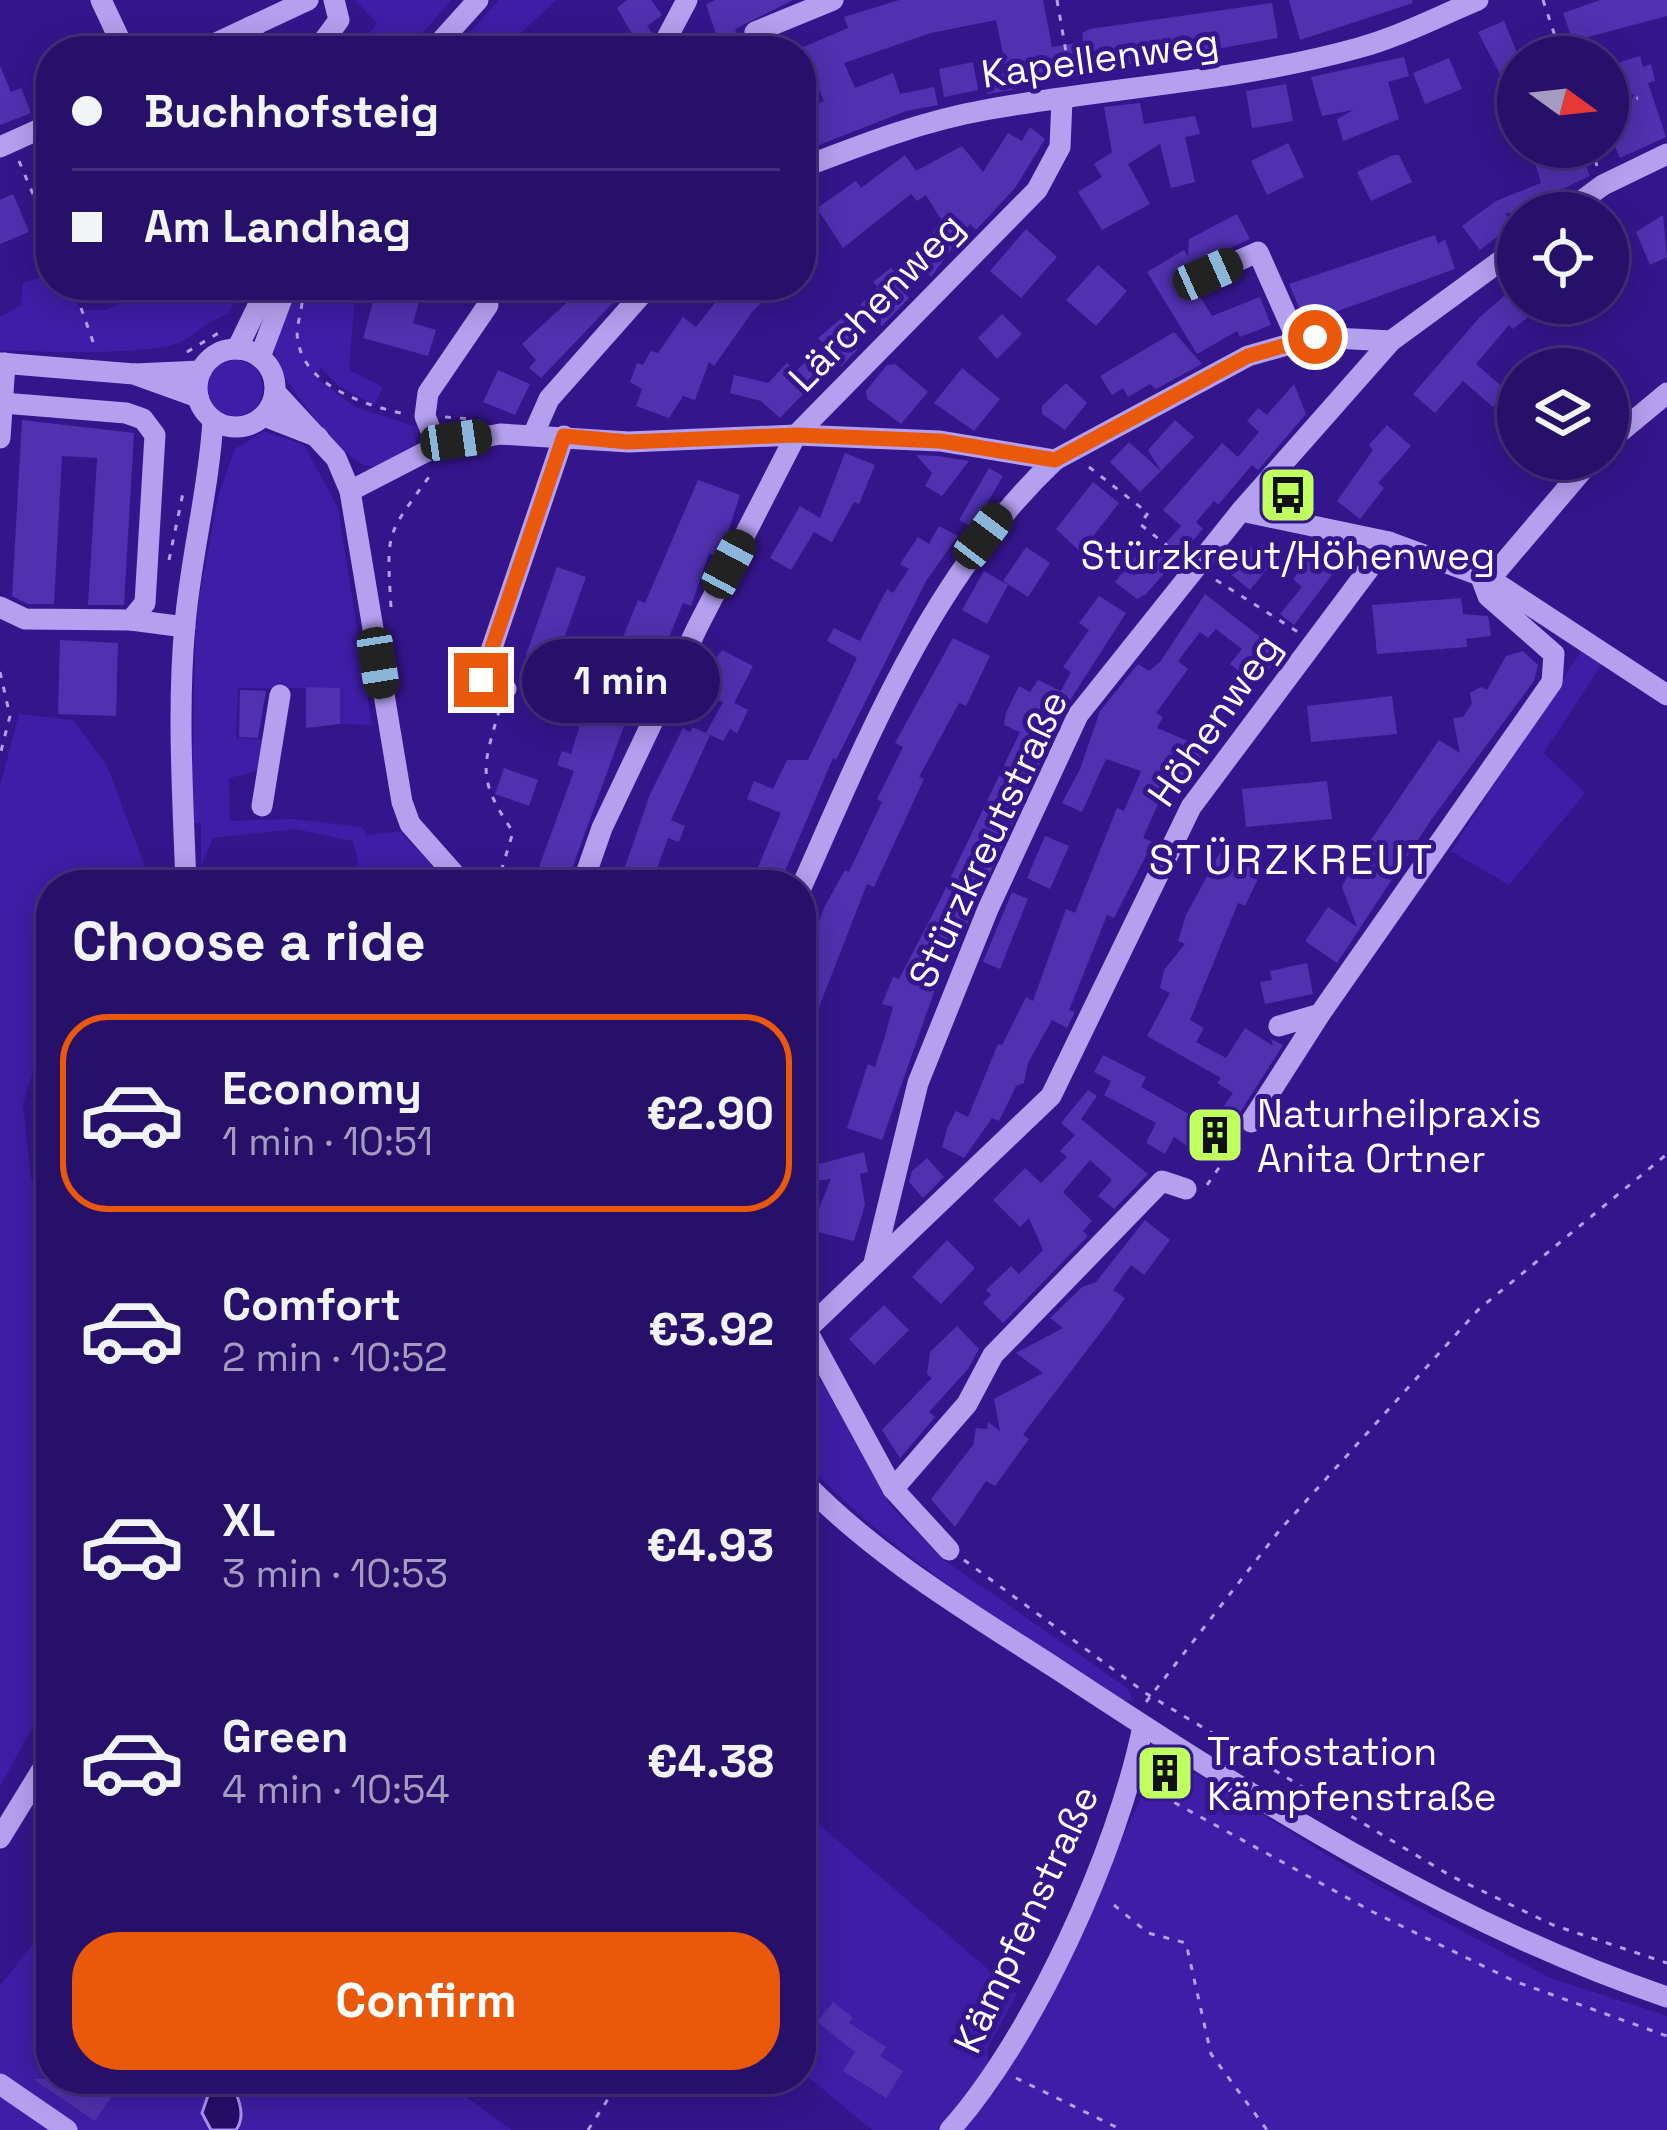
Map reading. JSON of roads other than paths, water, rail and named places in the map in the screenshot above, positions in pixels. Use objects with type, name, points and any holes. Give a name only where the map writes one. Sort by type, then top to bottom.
[{"type":"street","points":[[101,0],[118,36]]},
{"type":"street","points":[[231,36],[308,0]]},
{"type":"street","points":[[327,36],[339,20],[334,0]]},
{"type":"street","points":[[446,36],[478,0]]},
{"type":"street","points":[[668,36],[687,0]]},
{"type":"street","points":[[755,32],[833,0]]},
{"type":"street","name":"Kapellenweg","points":[[816,163],[927,123],[1309,60],[1363,46],[1478,0]]},
{"type":"street","points":[[250,27],[254,36]]},
{"type":"street","name":"Lärchenweg","points":[[587,870],[602,828],[697,628],[796,435],[1036,190],[1060,147],[1069,99]]},
{"type":"street","points":[[6,144],[36,131]]},
{"type":"street","points":[[1594,192],[1667,154]]},
{"type":"street","points":[[1208,274],[1258,252],[1298,341]]},
{"type":"street","name":"Stürzkreutstraße","points":[[874,1263],[918,1083],[998,888],[1078,715],[1241,511],[1391,341],[1497,263]]},
{"type":"street","points":[[238,349],[271,300]]},
{"type":"street","points":[[260,357],[276,300]]},
{"type":"street","points":[[534,434],[549,399],[637,300]]},
{"type":"street","points":[[434,448],[425,416],[428,393],[488,305]]},
{"type":"street","points":[[810,870],[912,653],[963,562],[1003,509],[1063,456],[1248,356],[1344,334],[1391,341]]},
{"type":"street","points":[[198,398],[201,370],[216,354],[238,349],[260,357],[272,372],[275,392],[264,416],[235,428],[210,478]]},
{"type":"street","points":[[0,438],[3,363],[134,374],[198,398],[213,420],[235,428]]},
{"type":"street","points":[[134,374],[201,370]]},
{"type":"street","points":[[275,392],[336,458],[350,491],[402,802],[410,824],[451,870]]},
{"type":"street","points":[[1629,425],[1667,393]]},
{"type":"street","points":[[3,403],[126,412],[143,419],[154,435],[146,604],[130,620]]},
{"type":"street","points":[[264,416],[319,437]]},
{"type":"street","points":[[185,870],[181,753],[184,627],[210,478],[213,420]]},
{"type":"street","points":[[350,491],[434,448],[534,434],[628,442],[796,435],[940,441],[1063,456]]},
{"type":"street","points":[[506,689],[481,680],[564,436]]},
{"type":"street","points":[[1485,575],[1573,480]]},
{"type":"street","points":[[1241,511],[1389,542],[1485,575],[1667,695]]},
{"type":"street","name":"Höhenweg","points":[[816,1316],[1051,1096],[1191,807],[1389,542]]},
{"type":"street","points":[[1251,1122],[1320,1014],[1552,682],[1554,654],[1488,596],[1485,575]]},
{"type":"street","points":[[0,607],[26,619],[130,620],[184,627]]},
{"type":"street","points":[[262,806],[280,695]]},
{"type":"street","points":[[1280,1026],[1320,1014]]},
{"type":"street","points":[[893,1489],[967,1404],[993,1355],[1162,1181],[1186,1189]]},
{"type":"street","points":[[816,1351],[893,1489],[949,1550]]},
{"type":"street","points":[[816,1492],[901,1566],[1143,1726],[1390,1874],[1516,1941],[1667,1997]]},
{"type":"street","name":"Kämpfenstraße","points":[[950,2130],[998,2069],[1066,1939],[1111,1839],[1143,1726]]},
{"type":"street","points":[[0,1838],[36,1779]]},
{"type":"street","points":[[0,2084],[67,2130]]},
{"type":"place","name":"Stürzkreut/Höhenweg","points":[[1288,495]]},
{"type":"place","name":"Naturheilpraxis Anita Ortner","points":[[1215,1135]]},
{"type":"place","name":"Trafostation Kämpfenstraße","points":[[1165,1773]]},
{"type":"district","name":"STÜRZKREUT","points":[[1292,859]]}]
